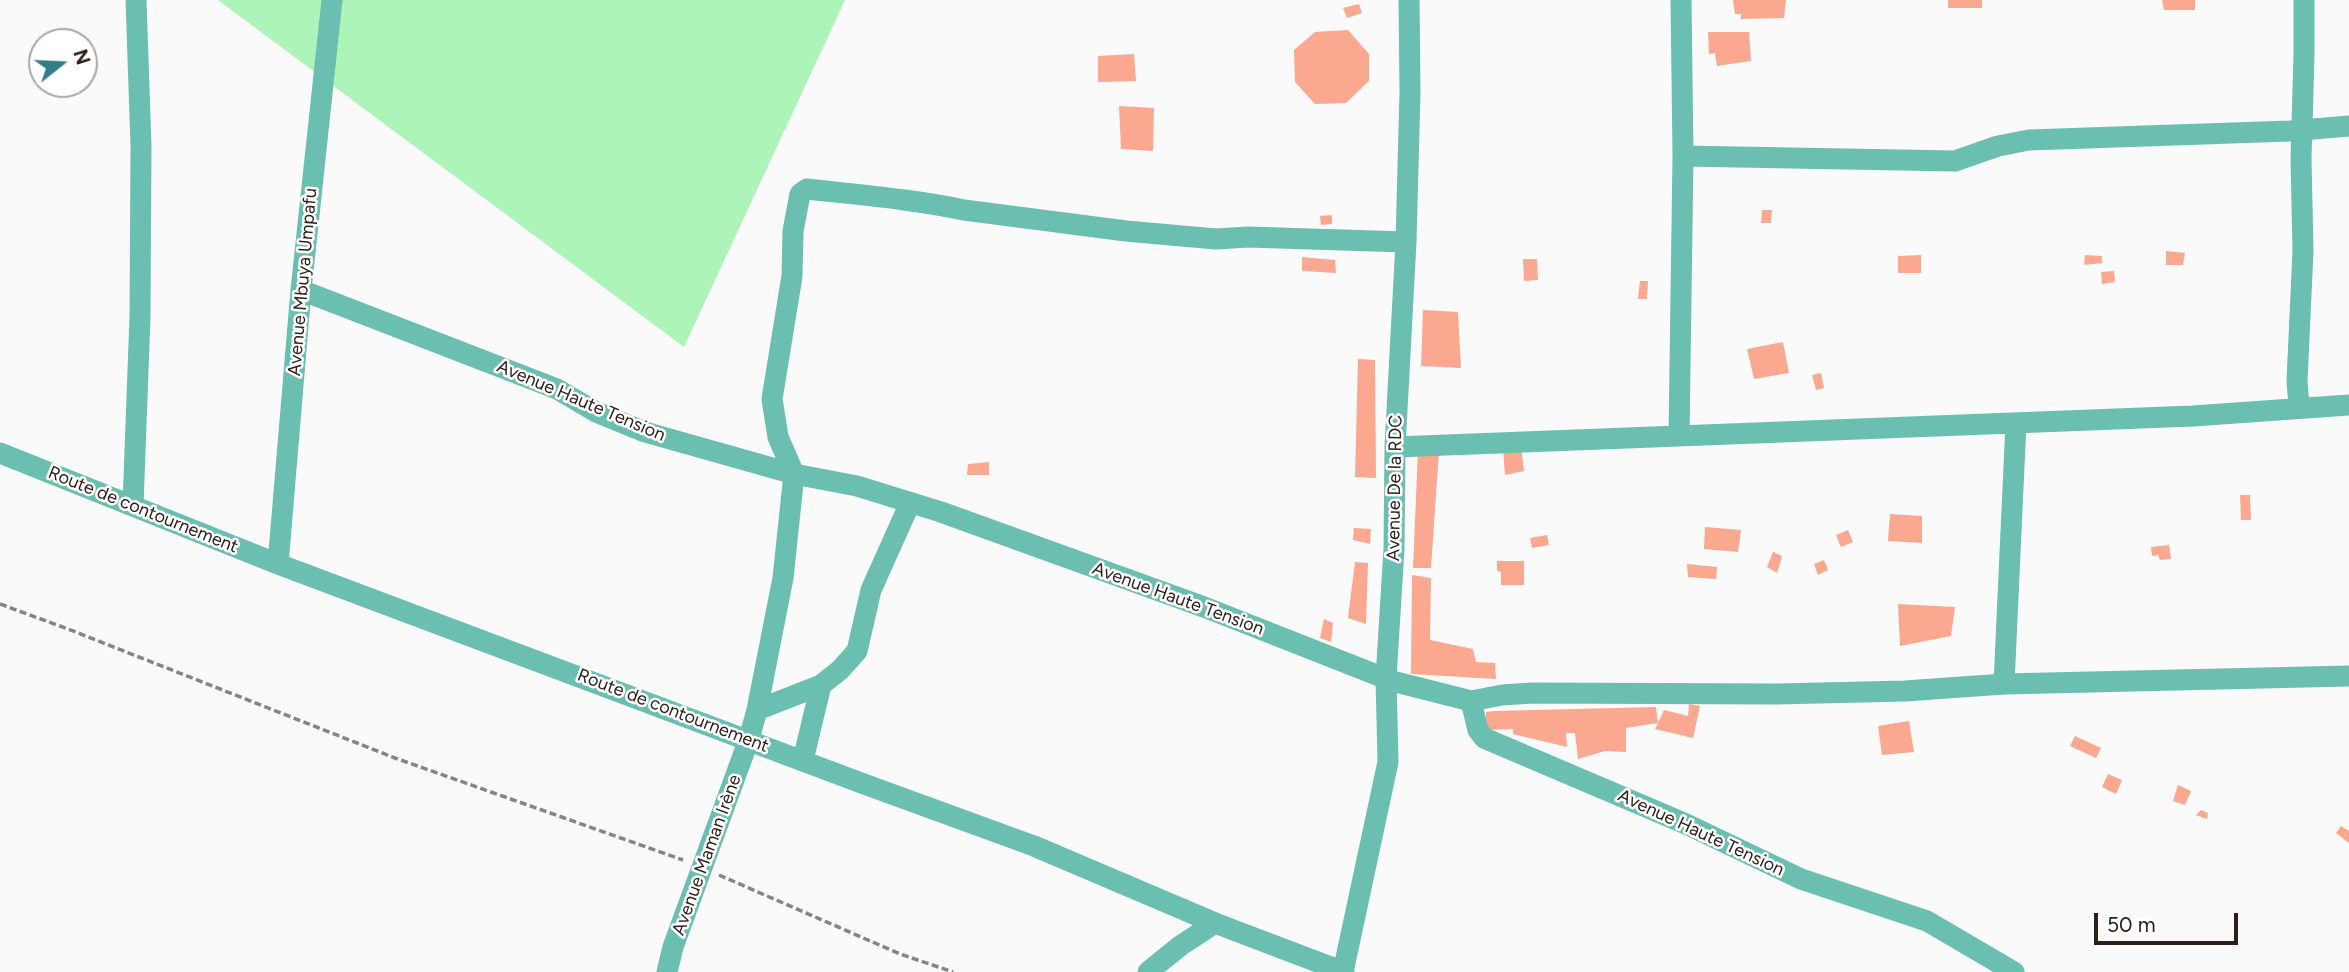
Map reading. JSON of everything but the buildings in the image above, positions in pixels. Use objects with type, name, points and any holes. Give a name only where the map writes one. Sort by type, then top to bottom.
[{"type":"street","points":[[133,505],[140,317],[141,146],[136,0]]},
{"type":"street","name":"Avenue Mbuya Umpafu","points":[[278,564],[301,290],[332,0]]},
{"type":"street","name":"Avenue De la RDC","points":[[1343,972],[1388,762],[1386,678],[1406,242],[1410,92],[1409,0]]},
{"type":"street","points":[[1679,436],[1683,156],[1681,0]]},
{"type":"street","points":[[2299,407],[2297,381],[2303,251],[2301,159],[2304,0]]},
{"type":"street","points":[[1683,156],[1955,161],[1998,146],[2029,140],[2349,126]]},
{"type":"street","points":[[794,474],[778,438],[772,399],[792,276],[794,223],[800,194],[807,189],[1191,237],[1406,242]]},
{"type":"street","name":"Avenue Haute Tension","points":[[301,290],[557,389],[596,412],[645,432],[794,474],[857,486],[941,512],[1204,607],[1386,678],[1471,701],[1478,730],[1484,738],[1686,824],[1801,879],[1927,921],[2014,972]]},
{"type":"street","points":[[1395,447],[2193,416],[2349,405]]},
{"type":"street","points":[[2004,684],[2016,423]]},
{"type":"street","name":"Route de contournement","points":[[0,453],[278,564],[1034,846],[1215,923],[1343,972]]},
{"type":"street","name":"Avenue Maman Irène","points":[[667,972],[673,947],[749,739],[757,710],[783,578],[794,474]]},
{"type":"street","points":[[757,710],[821,685],[840,670],[857,651],[871,590],[910,503]]},
{"type":"street","points":[[1471,701],[1532,693],[1777,694],[1905,691],[2004,684],[2349,676]]},
{"type":"street","points":[[803,760],[821,685]]},
{"type":"street","points":[[1148,972],[1215,923]]},
{"type":"path","points":[[0,604],[395,758],[702,867],[900,954],[953,972]]},
{"type":"green space","points":[[218,0],[845,0],[684,347]]}]
